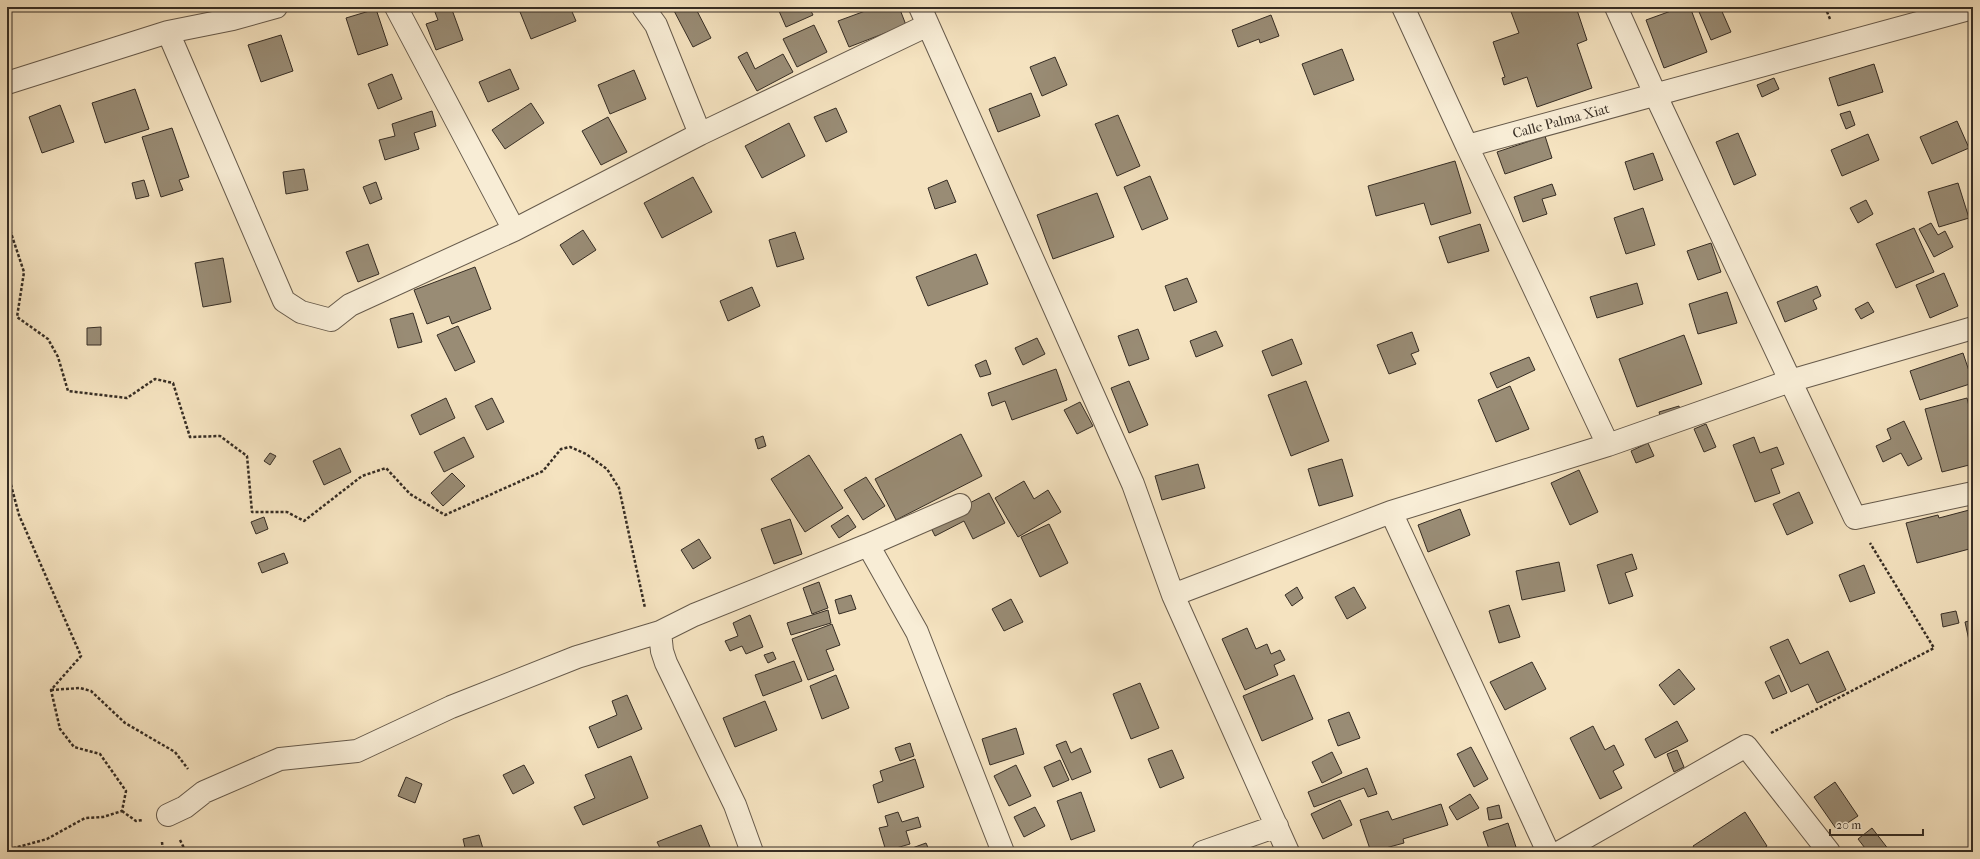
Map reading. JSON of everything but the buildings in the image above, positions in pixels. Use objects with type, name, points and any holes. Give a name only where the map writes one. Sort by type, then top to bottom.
[{"type":"street","points":[[7,83],[168,32],[276,7]]},
{"type":"street","points":[[396,7],[514,230]]},
{"type":"street","points":[[643,7],[656,25],[700,134]]},
{"type":"street","points":[[1403,7],[1608,445]]},
{"type":"street","points":[[1616,7],[1656,96],[1855,518],[1973,493]]},
{"type":"street","name":"Calle Palma Xiat","points":[[1467,146],[1656,96],[1973,8]]},
{"type":"street","points":[[168,32],[284,301],[301,312],[331,320],[350,305],[514,230],[924,16],[1130,477],[1173,595],[1288,852]]},
{"type":"street","points":[[1173,595],[1391,512],[1608,445],[1790,381],[1973,328]]},
{"type":"street","points":[[168,814],[185,807],[204,792],[280,759],[357,751],[451,707],[569,660],[660,632],[694,615],[868,546],[960,505]]},
{"type":"street","points":[[1391,512],[1548,852]]},
{"type":"street","points":[[868,546],[917,632],[1003,852]]},
{"type":"street","points":[[660,632],[662,651],[666,663],[735,805],[752,852]]},
{"type":"street","points":[[1560,852],[1746,746],[1829,852]]},
{"type":"street","points":[[1203,852],[1277,826]]},
{"type":"path","points":[[7,221],[24,272],[17,318],[48,339],[58,356],[68,391],[127,398],[155,378],[173,383],[190,437],[220,436],[246,456],[252,512],[287,512],[304,521],[340,491],[362,476],[386,468],[410,494],[445,515],[543,471],[561,448],[570,447],[586,454],[607,469],[619,488],[645,605],[637,640]]},
{"type":"path","points":[[7,470],[19,515],[81,656],[51,690]]},
{"type":"path","points":[[1746,746],[1934,648],[1855,518]]},
{"type":"path","points":[[51,690],[80,688],[91,691],[125,723],[175,752],[204,792]]},
{"type":"path","points":[[7,850],[47,839],[85,818],[103,817],[122,811],[126,791],[100,754],[74,747],[60,729],[51,690]]}]
